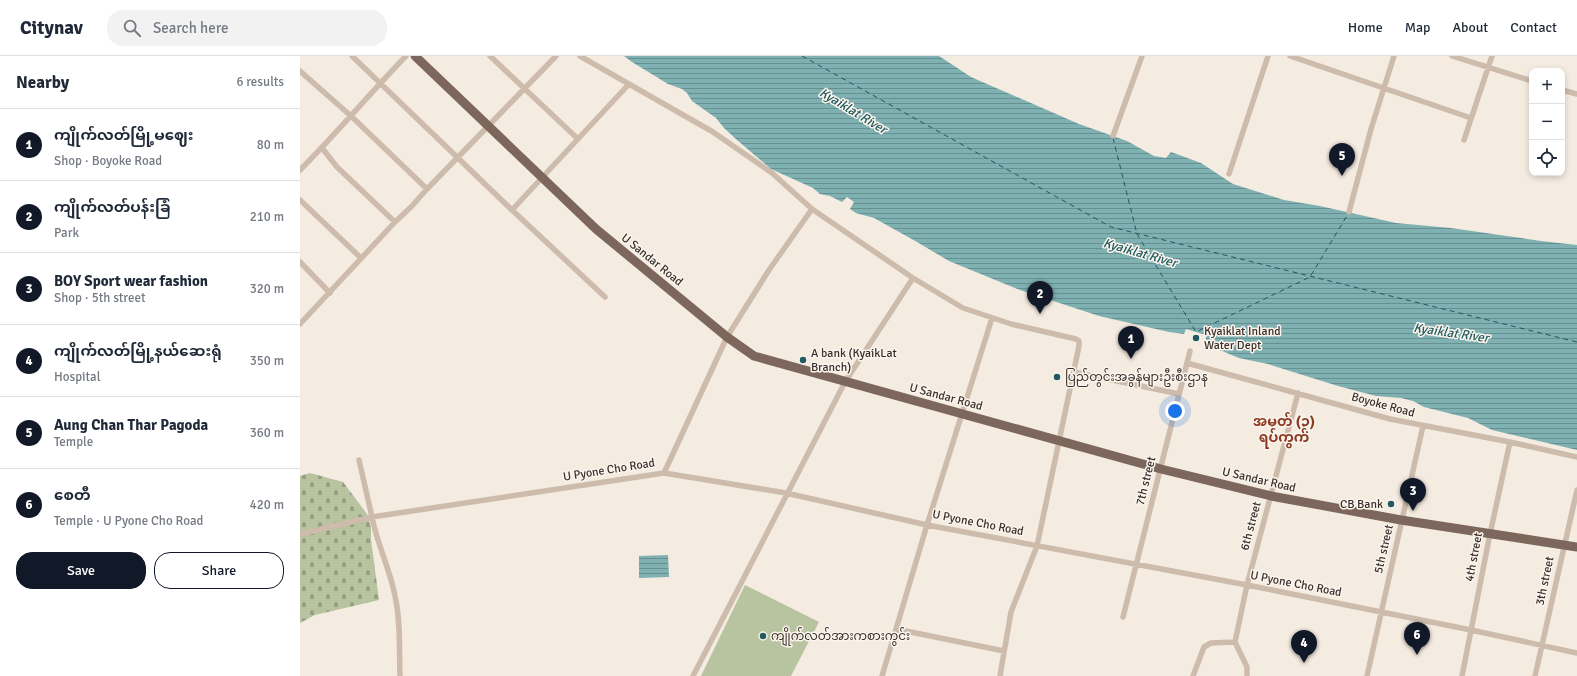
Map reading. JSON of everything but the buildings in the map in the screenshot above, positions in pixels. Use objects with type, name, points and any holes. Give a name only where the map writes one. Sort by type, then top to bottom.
[{"type":"main road","name":"U Sandar Road","points":[[415,56],[596,229],[727,337],[754,356],[1059,441],[1271,496],[1401,520],[1577,547]]},
{"type":"street","points":[[352,56],[605,297]]},
{"type":"street","points":[[300,170],[406,56]]},
{"type":"street","points":[[490,56],[524,90],[578,139]]},
{"type":"street","points":[[300,324],[395,222],[556,56]]},
{"type":"street","points":[[580,56],[713,132],[772,173],[812,209],[913,278],[963,308],[992,318],[1078,340],[1080,344],[1037,546],[1011,612],[1000,676]]},
{"type":"street","points":[[1113,136],[1142,56]]},
{"type":"street","points":[[1229,174],[1268,56]]},
{"type":"street","points":[[1290,56],[1471,118]]},
{"type":"street","points":[[1349,212],[1371,129],[1394,56]]},
{"type":"street","points":[[1452,56],[1529,80]]},
{"type":"street","points":[[1464,140],[1492,56]]},
{"type":"street","points":[[300,71],[351,116],[427,189]]},
{"type":"street","points":[[512,210],[629,84]]},
{"type":"street","points":[[1565,91],[1577,94]]},
{"type":"street","points":[[322,148],[337,167],[395,222]]},
{"type":"street","points":[[300,200],[361,258]]},
{"type":"street","points":[[664,473],[727,337],[769,270],[812,209]]},
{"type":"street","points":[[300,262],[330,293]]},
{"type":"street","points":[[693,676],[786,493],[845,382],[913,278]]},
{"type":"street","points":[[882,676],[927,524],[963,414],[992,318]]},
{"type":"street","name":"7th street","points":[[1123,617],[1190,351]]},
{"type":"street","name":"Boyoke Road","points":[[1187,363],[1390,419],[1577,456]]},
{"type":"street","points":[[1074,372],[1179,394]]},
{"type":"street","name":"6th street","points":[[1235,642],[1247,585],[1298,393]]},
{"type":"street","name":"5th street","points":[[1367,676],[1423,426]]},
{"type":"street","name":"4th street","points":[[1462,676],[1510,442]]},
{"type":"street","points":[[359,460],[374,530],[395,596],[399,630],[400,676]]},
{"type":"street","name":"U Pyone Cho Road","points":[[300,534],[372,517],[664,473],[786,493],[927,524],[1247,585],[1577,653]]},
{"type":"street","name":"3th street","points":[[1535,676],[1577,490]]},
{"type":"street","points":[[896,629],[1004,652]]},
{"type":"street","points":[[1193,676],[1204,647],[1211,643],[1235,642],[1247,667],[1247,676]]},
{"type":"green space","points":[[310,473],[343,482],[367,514],[371,527],[371,539],[379,600],[315,615],[300,623],[300,476]]},
{"type":"green space","points":[[745,585],[819,622],[791,676],[701,676]]},
{"type":"water","name":"Kyaiklat River","points":[[624,56],[939,56],[971,77],[1079,124],[1127,141],[1154,156],[1166,158],[1171,152],[1201,163],[1233,184],[1284,200],[1320,206],[1396,223],[1451,228],[1577,245],[1577,450],[1492,430],[1468,418],[1424,407],[1413,401],[1401,398],[1376,396],[1338,386],[1268,364],[1239,358],[1215,348],[1206,340],[1206,335],[1186,329],[1184,334],[1169,332],[1099,316],[1020,290],[949,261],[874,218],[856,213],[850,209],[854,202],[847,197],[842,202],[830,196],[820,194],[813,188],[771,169],[724,128],[716,118],[692,101],[687,93],[682,89],[668,84]]},
{"type":"water","points":[[668,555],[669,577],[639,578],[639,556]]},
{"type":"ferry route","points":[[802,56],[1111,227],[1577,342]]},
{"type":"ferry route","points":[[1113,138],[1137,234],[1196,332],[1310,277],[1348,214]]},
{"type":"place","name":"Aung Chan Thar Pagoda","points":[[1342,176]]},
{"type":"place","name":"ကျိုက်လတ်ပန်းခြံ","points":[[1040,314]]},
{"type":"place","name":"Kyaiklat Inland Water Dept","points":[[1196,338]]},
{"type":"place","name":"ကျိုက်လတ်မြို့မဈေး","points":[[1131,359]]},
{"type":"place","name":"A bank (KyaikLat Branch)","points":[[803,360]]},
{"type":"place","name":"ပြည်တွင်းအခွန်များဦးစီးဌာန","points":[[1057,377]]},
{"type":"place","name":"CB Bank","points":[[1391,504]]},
{"type":"place","name":"BOY Sport wear fashion","points":[[1413,511]]},
{"type":"place","name":"ကျိုက်လတ်အားကစားကွင်း","points":[[763,636]]},
{"type":"place","name":"စေတီ","points":[[1417,655]]},
{"type":"place","name":"ကျိုက်လတ်မြို့နယ်ဆေးရုံ","points":[[1304,663]]},
{"type":"district","name":"အမှတ် (၃) ရပ်ကွက်","points":[[1284,430]]}]
